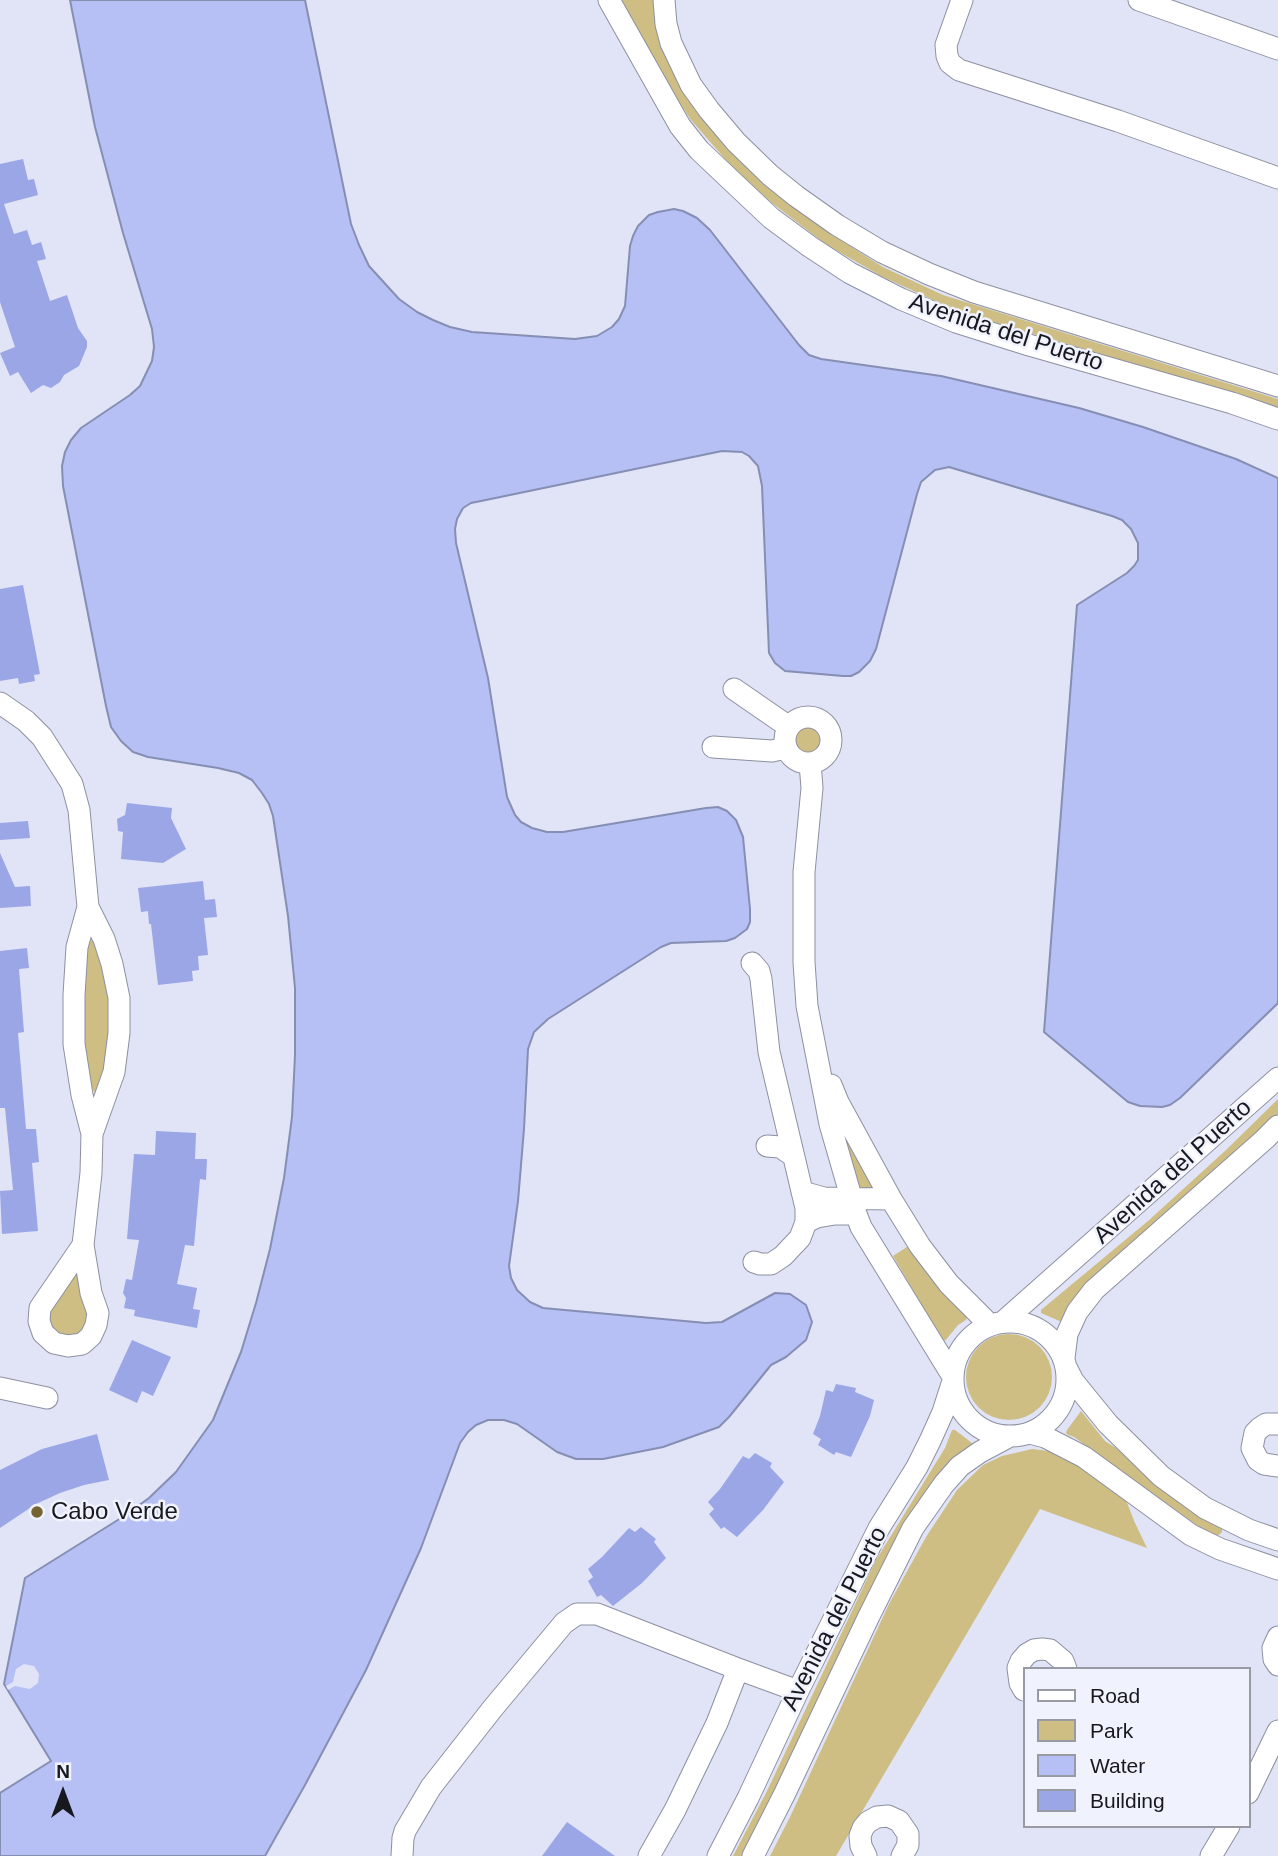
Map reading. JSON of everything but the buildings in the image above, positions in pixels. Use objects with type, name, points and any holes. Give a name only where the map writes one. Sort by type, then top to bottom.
[{"type":"street","name":"Avenida del Puerto","points":[[609,0],[674,116],[699,150],[771,218],[850,273],[901,299],[956,322],[1278,419]]},
{"type":"street","name":"Avenida del Puerto","points":[[664,0],[666,24],[680,65],[709,110],[736,142],[771,175],[837,225],[894,257],[974,292],[1278,386]]},
{"type":"street","points":[[962,0],[946,45],[950,62],[959,70],[1118,121],[1278,178]]},
{"type":"street","points":[[1139,0],[1278,49]]},
{"type":"street","points":[[734,689],[789,726]]},
{"type":"street","points":[[0,703],[26,721],[42,737],[72,784],[79,810],[88,907],[108,952],[119,998],[119,1032],[114,1072],[92,1134]]},
{"type":"street","points":[[808,716],[823,721],[828,727],[832,742],[824,757],[810,763],[796,760],[786,748],[785,733],[789,726],[808,716]]},
{"type":"street","points":[[713,747],[772,751],[786,748]]},
{"type":"street","points":[[810,763],[812,788],[804,872],[807,1006],[830,1124],[861,1227],[953,1379]]},
{"type":"street","points":[[83,1245],[92,1134],[82,1095],[74,1044],[74,995],[77,947],[88,907]]},
{"type":"street","points":[[752,962],[761,979],[769,1052],[806,1208],[806,1222],[793,1247],[771,1264],[754,1262]]},
{"type":"street","points":[[816,1051],[838,1102],[891,1199],[931,1261],[949,1284],[997,1323]]},
{"type":"street","name":"Avenida del Puerto","points":[[997,1323],[1278,1078]]},
{"type":"street","name":"Avenida del Puerto","points":[[1066,1364],[1068,1334],[1077,1312],[1094,1290],[1278,1126]]},
{"type":"street","points":[[768,1146],[780,1147],[792,1155]]},
{"type":"street","points":[[802,1192],[853,1207]]},
{"type":"street","points":[[806,1222],[853,1207],[891,1199]]},
{"type":"street","points":[[1278,1540],[1249,1530],[1205,1508],[1160,1476],[1108,1424],[1073,1381],[1055,1342],[1041,1330],[1023,1322],[997,1323],[975,1332],[964,1344],[956,1359],[953,1379],[957,1400],[965,1415],[978,1426],[993,1434],[1045,1437],[1084,1457],[1191,1535],[1220,1549],[1278,1569]]},
{"type":"street","points":[[1020,1435],[1044,1426],[1060,1407],[1068,1385],[1066,1364]]},
{"type":"street","name":"Avenida del Puerto","points":[[718,1856],[879,1528],[930,1441],[943,1412],[953,1379]]},
{"type":"street","points":[[0,1388],[47,1398]]},
{"type":"street","points":[[1278,1424],[1266,1424],[1260,1428],[1255,1433],[1252,1448],[1258,1460],[1264,1464],[1278,1466]]},
{"type":"street","name":"Avenida del Puerto","points":[[753,1856],[913,1528],[960,1466],[980,1452],[1020,1435]]},
{"type":"street","points":[[1220,1549],[1232,1522]]},
{"type":"street","points":[[402,1856],[405,1831],[431,1787],[564,1623],[577,1614],[597,1614],[798,1691]]},
{"type":"street","points":[[1278,1637],[1273,1648],[1274,1659],[1278,1665]]},
{"type":"street","points":[[1023,1688],[1018,1668],[1021,1661],[1034,1650],[1051,1650],[1063,1661],[1065,1667]]},
{"type":"street","points":[[649,1856],[675,1810],[717,1723],[738,1670]]},
{"type":"street","points":[[1250,1789],[1278,1731]]},
{"type":"street","points":[[866,1856],[860,1846],[863,1828],[877,1817],[888,1816],[899,1821],[908,1834],[908,1845],[902,1856]]},
{"type":"street","points":[[1212,1856],[1228,1828]]},
{"type":"green space","points":[[621,0],[658,0],[659,19],[777,193],[831,234],[883,267],[943,295],[1278,399],[1278,410],[1238,395],[1003,325],[942,304],[881,276],[827,245],[772,203],[733,168],[691,120]]},
{"type":"green space","points":[[807,727],[816,731],[820,740],[816,749],[807,753],[798,749],[794,740],[798,731]]},
{"type":"green space","points":[[89,940],[94,941],[109,989],[114,1030],[107,1082],[97,1096],[91,1087],[86,1067],[81,999],[83,953]]},
{"type":"green space","points":[[1278,1099],[1278,1114],[1064,1323],[1041,1313],[1041,1310],[1148,1221]]},
{"type":"green space","points":[[834,1113],[877,1192],[861,1193]]},
{"type":"green space","points":[[910,1245],[967,1317],[945,1341],[893,1256]]},
{"type":"green space","points":[[73,1271],[82,1272],[92,1319],[83,1338],[55,1338],[46,1316]]},
{"type":"green space","points":[[1009,1334],[1025,1338],[1039,1347],[1048,1361],[1052,1377],[1048,1393],[1039,1407],[1025,1416],[1009,1420],[993,1416],[979,1407],[970,1393],[966,1377],[970,1361],[979,1347],[993,1338]]},
{"type":"green space","points":[[1081,1411],[1105,1441],[1135,1460],[1222,1527],[1222,1532],[1213,1535],[1205,1531],[1068,1435],[1067,1430]]},
{"type":"green space","points":[[952,1430],[973,1446],[963,1453],[744,1856],[733,1856],[767,1791],[876,1560],[945,1448]]},
{"type":"green space","points":[[1032,1449],[1065,1453],[1124,1495],[1147,1548],[1040,1509],[836,1856],[770,1856],[889,1604],[926,1537],[957,1490],[983,1465],[1002,1456]]},
{"type":"water","points":[[70,0],[305,0],[351,224],[359,245],[369,266],[399,299],[417,312],[450,327],[472,332],[575,339],[597,336],[612,327],[625,306],[630,246],[638,226],[649,215],[674,209],[697,218],[710,230],[809,355],[941,376],[1079,408],[1236,459],[1278,478],[1278,1003],[1180,1098],[1162,1107],[1140,1106],[1128,1102],[1044,1032],[1077,605],[1127,573],[1138,560],[1138,543],[1131,529],[1122,520],[949,467],[935,470],[921,482],[917,494],[876,649],[870,661],[859,672],[843,676],[785,671],[775,663],[769,653],[762,486],[758,466],[742,452],[722,451],[471,503],[463,508],[455,529],[456,543],[488,678],[507,797],[515,815],[532,828],[563,832],[718,807],[736,820],[743,837],[750,909],[747,929],[735,938],[726,941],[671,943],[661,947],[548,1019],[534,1032],[528,1049],[518,1201],[509,1266],[511,1278],[517,1290],[530,1302],[543,1308],[706,1323],[722,1322],[775,1293],[790,1294],[806,1305],[812,1322],[806,1340],[786,1357],[771,1365],[719,1427],[663,1447],[603,1459],[576,1459],[557,1452],[517,1424],[504,1420],[488,1420],[468,1432],[460,1443],[421,1548],[366,1670],[265,1856],[0,1856],[0,1793],[51,1761],[4,1684],[25,1578],[149,1498],[176,1472],[213,1420],[241,1352],[270,1249],[284,1178],[292,1117],[295,1055],[295,988],[288,916],[269,804],[252,780],[239,773],[133,752],[111,727],[106,706],[63,486],[62,466],[71,440],[81,428],[140,386],[152,361],[154,347],[152,329],[95,127]]},
{"type":"pier","points":[[24,1664],[34,1666],[39,1674],[38,1683],[30,1689],[15,1686],[8,1690],[6,1686],[13,1682],[16,1669]]},
{"type":"place","name":"Cabo Verde","points":[[37,1512]]}]
